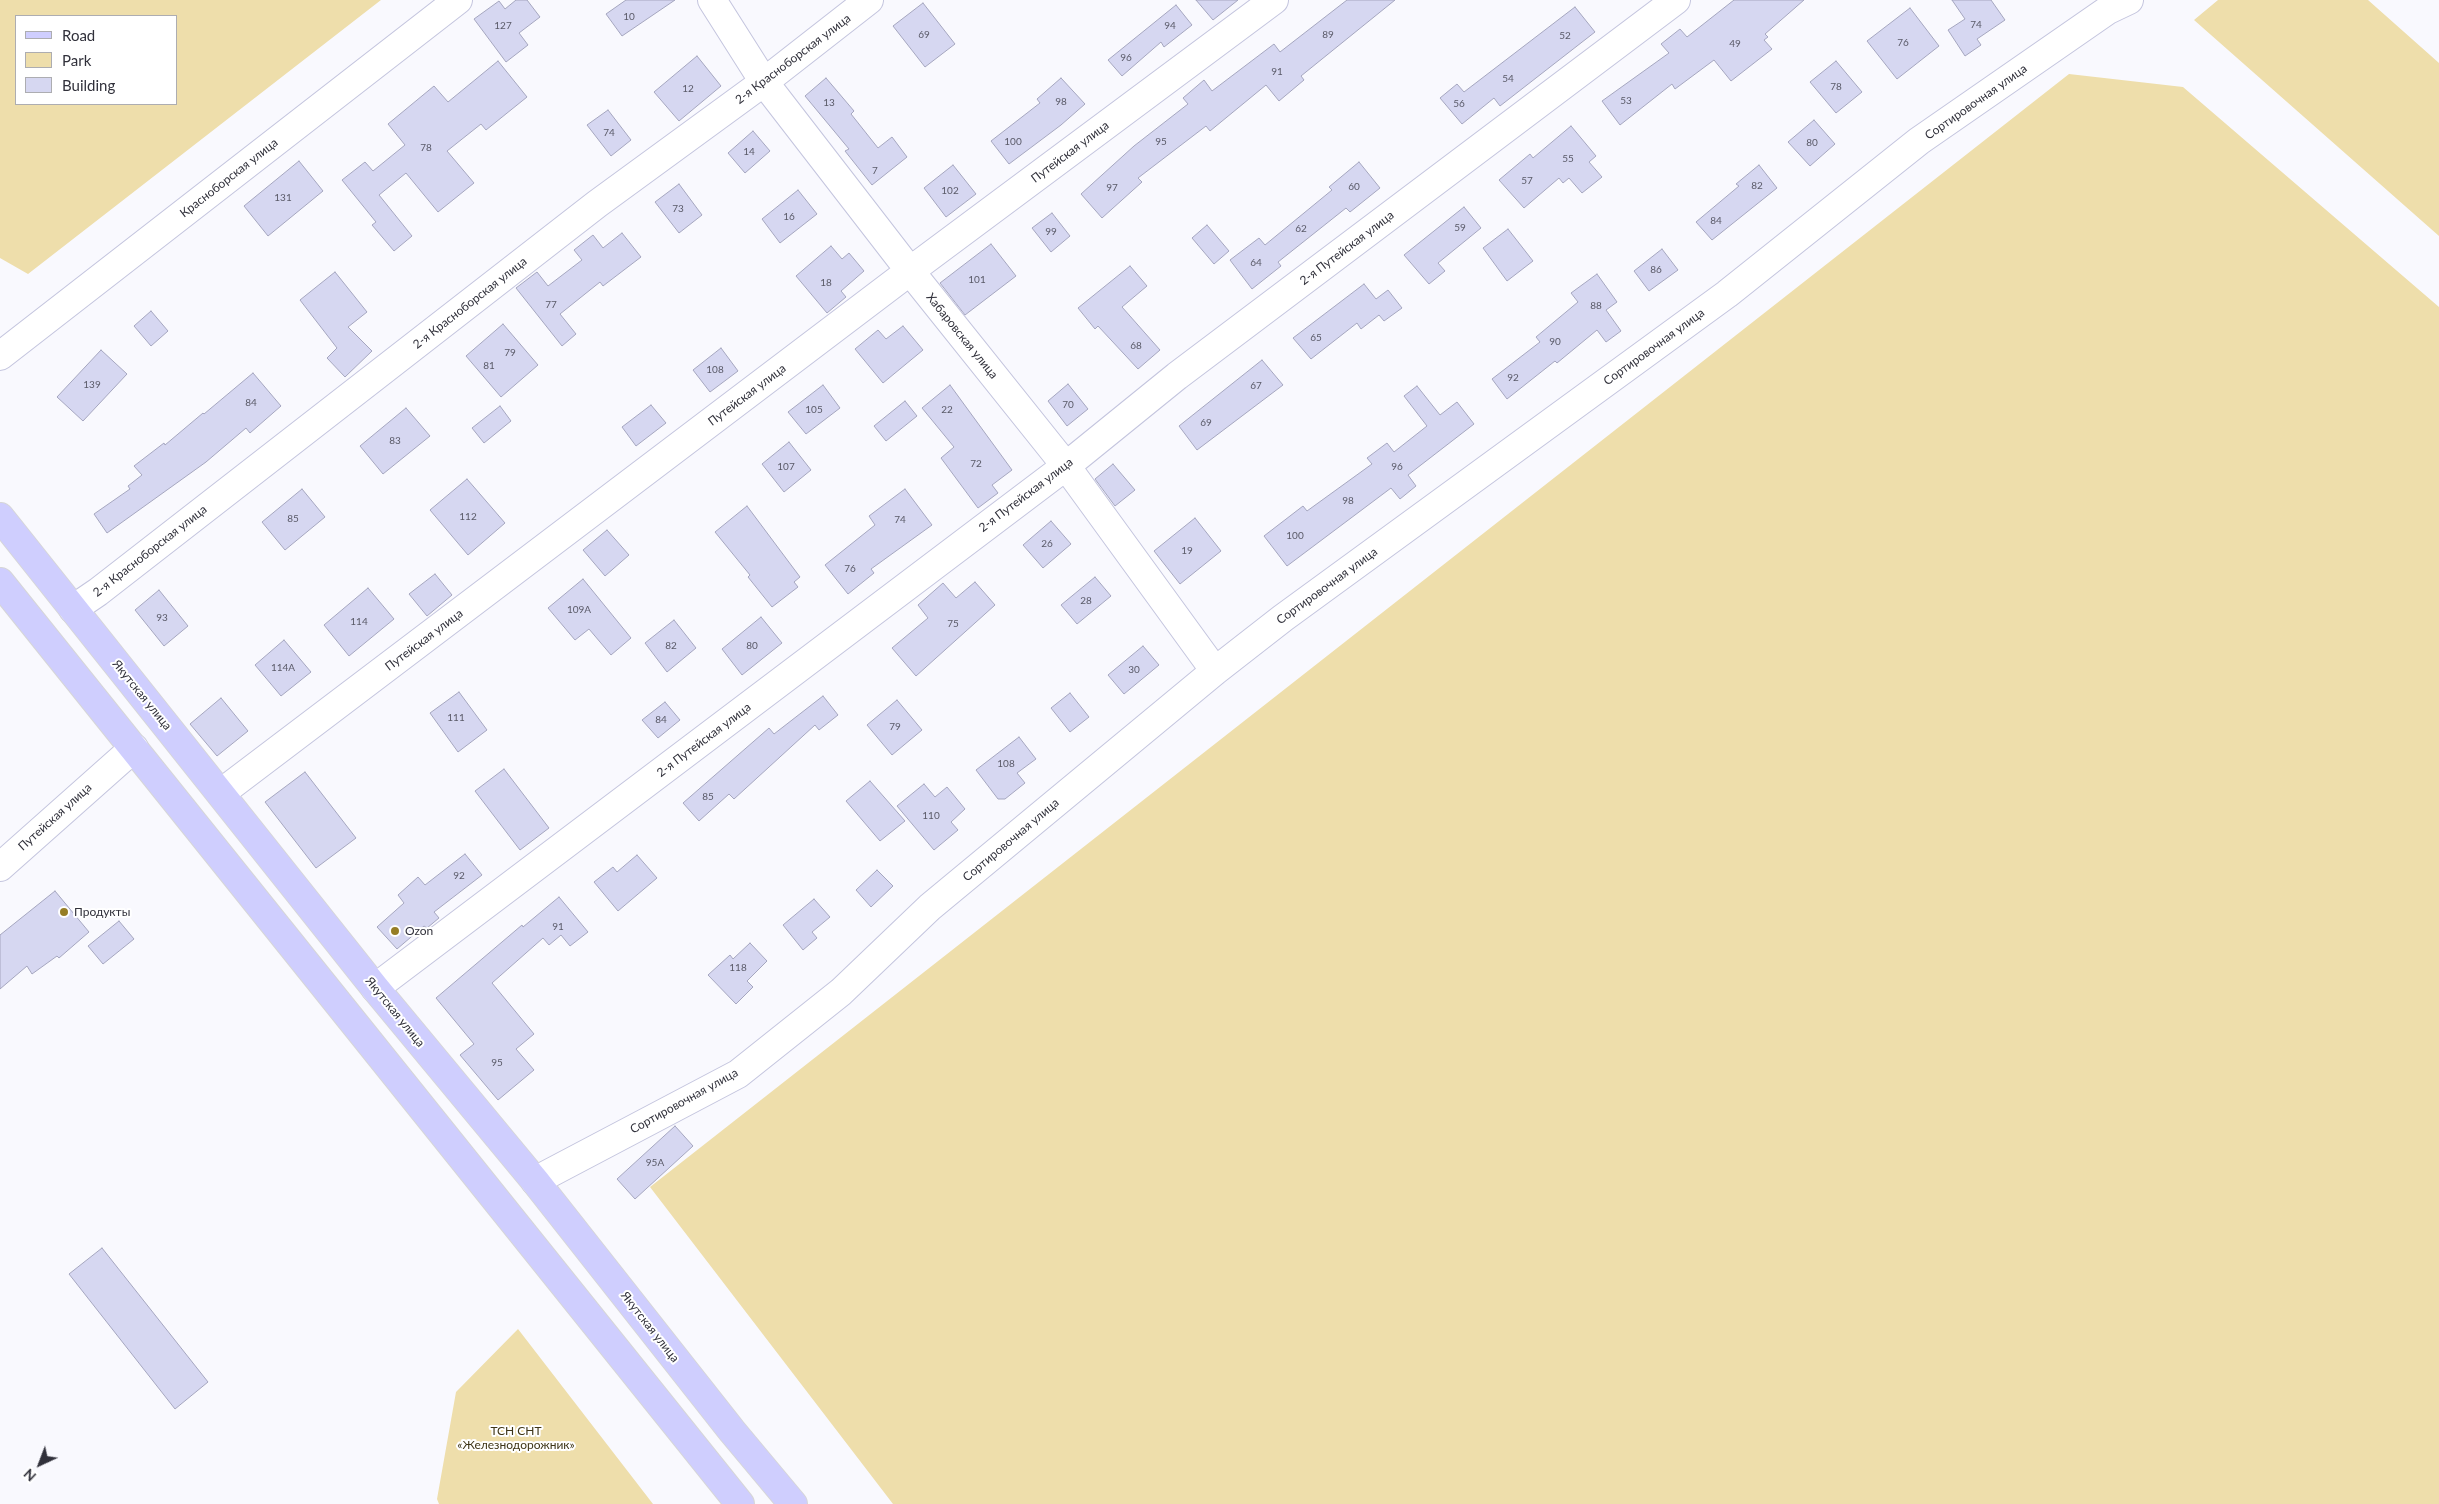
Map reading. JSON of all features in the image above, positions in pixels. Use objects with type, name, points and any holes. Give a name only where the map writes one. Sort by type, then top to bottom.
[{"type":"main road","name":"Якутская улица","points":[[0,517],[375,988],[535,1181],[732,1431],[793,1504]]},
{"type":"main road","points":[[0,582],[740,1504]]},
{"type":"street","name":"Красноборская улица","points":[[0,356],[458,0]]},
{"type":"street","name":"Хабаровская улица","points":[[712,0],[764,82],[910,271],[1066,466],[1215,671]]},
{"type":"street","name":"2-я Красноборская улица","points":[[73,609],[98,592],[596,204],[764,82],[869,0]]},
{"type":"street","name":"Путейская улица","points":[[221,793],[910,271],[1274,0]]},
{"type":"street","name":"2-я Путейская улица","points":[[375,988],[1066,466],[1177,376],[1676,0]]},
{"type":"street","name":"Сортировочная улица","points":[[535,1181],[738,1074],[841,992],[930,907],[1215,671],[1283,618],[1727,294],[1919,141],[2112,3]]},
{"type":"street","name":"Путейская улица","points":[[0,867],[134,748]]},
{"type":"green space","points":[[0,0],[381,0],[28,274],[0,258]]},
{"type":"green space","points":[[2218,0],[2368,0],[2439,63],[2439,236],[2194,20]]},
{"type":"green space","points":[[2069,74],[2183,87],[2439,307],[2439,1504],[893,1504],[650,1187]]},
{"type":"green space","name":"ТСН СНТ «Железнодорожник»","points":[[518,1329],[653,1504],[439,1504],[437,1499],[456,1392]]},
{"type":"building","points":[[516,0],[527,0],[540,17],[519,33],[528,45],[506,62],[474,19],[499,1],[505,9]]},
{"type":"building","points":[[626,0],[675,0],[622,36],[606,14]]},
{"type":"building","points":[[1196,0],[1238,0],[1213,20]]},
{"type":"building","points":[[1347,0],[1395,0],[1301,76],[1304,80],[1279,101],[1266,85],[1210,131],[1206,126],[1138,178],[1142,182],[1102,218],[1081,194],[1134,146],[1188,104],[1183,98],[1204,80],[1212,91],[1274,44],[1280,52]]},
{"type":"building","points":[[1734,0],[1804,0],[1765,34],[1768,37],[1764,40],[1772,49],[1731,81],[1714,60],[1675,89],[1672,84],[1620,125],[1602,101],[1669,53],[1661,44],[1680,29],[1687,37]]},
{"type":"building","points":[[1952,0],[1991,0],[2005,20],[1977,39],[1981,45],[1965,56],[1948,30],[1965,19]]},
{"type":"building","points":[[923,3],[955,44],[925,67],[893,26]]},
{"type":"building","points":[[1176,5],[1192,25],[1164,47],[1161,42],[1122,76],[1108,60]]},
{"type":"building","points":[[1575,7],[1595,32],[1500,106],[1494,98],[1462,124],[1440,98],[1457,84],[1464,92]]},
{"type":"building","points":[[1910,8],[1939,46],[1897,79],[1867,41]]},
{"type":"building","points":[[697,56],[721,86],[679,121],[654,92]]},
{"type":"building","points":[[498,61],[527,97],[486,130],[481,124],[447,151],[474,183],[438,212],[406,173],[379,195],[412,236],[394,251],[372,225],[376,222],[342,180],[365,162],[373,171],[405,145],[388,124],[434,86],[448,102]]},
{"type":"building","points":[[1836,61],[1862,92],[1836,113],[1810,82]]},
{"type":"building","points":[[826,78],[854,111],[851,114],[878,148],[892,137],[907,157],[872,185],[845,151],[849,149],[805,96]]},
{"type":"building","points":[[1061,78],[1085,104],[1061,125],[1009,164],[991,141],[1040,103],[1037,99]]},
{"type":"building","points":[[608,110],[631,140],[611,156],[587,125]]},
{"type":"building","points":[[1814,120],[1835,144],[1810,166],[1788,142]]},
{"type":"building","points":[[1571,126],[1596,156],[1589,162],[1602,177],[1582,193],[1569,178],[1563,183],[1559,178],[1524,208],[1499,180],[1530,154],[1533,158]]},
{"type":"building","points":[[753,131],[770,151],[745,173],[728,153]]},
{"type":"building","points":[[299,161],[323,191],[268,236],[244,206]]},
{"type":"building","points":[[1359,162],[1380,188],[1350,212],[1346,208],[1278,262],[1281,266],[1252,289],[1230,260],[1259,238],[1265,245],[1332,190],[1329,187]]},
{"type":"building","points":[[953,165],[976,194],[946,217],[924,188]]},
{"type":"building","points":[[1759,165],[1777,188],[1712,240],[1696,222],[1739,186],[1736,184]]},
{"type":"building","points":[[679,184],[702,215],[679,233],[655,202]]},
{"type":"building","points":[[798,190],[817,214],[780,243],[762,219]]},
{"type":"building","points":[[1464,207],[1481,228],[1438,263],[1445,271],[1429,284],[1404,255]]},
{"type":"building","points":[[1052,213],[1070,236],[1051,252],[1032,228]]},
{"type":"building","points":[[1207,225],[1229,251],[1214,264],[1192,238]]},
{"type":"building","points":[[1508,229],[1533,261],[1507,281],[1483,248]]},
{"type":"building","points":[[622,233],[641,257],[603,286],[600,282],[560,314],[576,334],[562,346],[516,288],[537,272],[548,286],[582,260],[574,250],[593,235],[603,248]]},
{"type":"building","points":[[991,244],[1016,276],[965,315],[940,283]]},
{"type":"building","points":[[831,246],[842,259],[849,253],[864,271],[841,291],[846,297],[827,313],[796,276]]},
{"type":"building","points":[[1662,249],[1678,270],[1649,291],[1634,271]]},
{"type":"building","points":[[1130,266],[1147,286],[1122,307],[1160,350],[1138,369],[1098,326],[1095,329],[1078,308]]},
{"type":"building","points":[[335,272],[367,312],[348,327],[372,351],[345,377],[327,358],[337,348],[300,300]]},
{"type":"building","points":[[1597,274],[1617,302],[1606,310],[1621,331],[1606,342],[1597,330],[1557,363],[1555,361],[1507,399],[1492,379],[1540,342],[1536,337],[1578,302],[1571,293]]},
{"type":"building","points":[[1364,284],[1376,299],[1388,290],[1402,308],[1384,321],[1379,315],[1361,329],[1357,323],[1311,359],[1293,338]]},
{"type":"building","points":[[151,311],[168,331],[151,346],[134,326]]},
{"type":"building","points":[[503,324],[538,365],[501,397],[466,356]]},
{"type":"building","points":[[903,326],[923,350],[883,383],[855,349],[878,330],[886,339]]},
{"type":"building","points":[[721,348],[738,371],[710,392],[693,370]]},
{"type":"building","points":[[101,350],[127,374],[83,421],[57,397]]},
{"type":"building","points":[[1262,360],[1283,385],[1197,450],[1179,426]]},
{"type":"building","points":[[253,373],[281,406],[250,433],[246,428],[206,462],[107,533],[94,514],[130,489],[128,486],[142,475],[134,466],[164,443],[165,445]]},
{"type":"building","points":[[1068,384],[1088,409],[1067,426],[1048,401]]},
{"type":"building","points":[[823,385],[840,408],[806,434],[788,412]]},
{"type":"building","points":[[950,385],[1012,470],[992,485],[998,493],[978,508],[941,458],[954,447],[922,408]]},
{"type":"building","points":[[1417,386],[1440,415],[1457,402],[1474,424],[1408,475],[1416,486],[1400,499],[1391,488],[1287,566],[1264,536],[1303,506],[1307,511],[1372,464],[1367,458],[1387,443],[1394,452],[1427,426],[1404,396]]},
{"type":"building","points":[[905,401],[917,416],[886,441],[874,426]]},
{"type":"building","points":[[651,405],[666,423],[636,446],[622,427]]},
{"type":"building","points":[[500,406],[511,421],[484,443],[472,428]]},
{"type":"building","points":[[406,408],[430,436],[383,474],[360,446]]},
{"type":"building","points":[[789,442],[811,470],[784,492],[762,464]]},
{"type":"building","points":[[1113,464],[1135,490],[1115,506],[1095,479]]},
{"type":"building","points":[[467,479],[505,523],[468,555],[430,510]]},
{"type":"building","points":[[302,489],[325,517],[285,550],[262,522]]},
{"type":"building","points":[[905,489],[932,525],[871,569],[874,573],[848,594],[825,565],[875,525],[869,516]]},
{"type":"building","points":[[747,506],[800,577],[794,582],[798,587],[772,607],[748,577],[750,575],[715,532]]},
{"type":"building","points":[[1195,518],[1221,551],[1180,584],[1154,551]]},
{"type":"building","points":[[1051,521],[1071,544],[1043,568],[1023,545]]},
{"type":"building","points":[[607,530],[629,555],[605,576],[583,550]]},
{"type":"building","points":[[435,574],[452,595],[427,616],[409,594]]},
{"type":"building","points":[[1095,577],[1111,596],[1077,624],[1061,605]]},
{"type":"building","points":[[583,579],[631,638],[611,655],[589,629],[575,640],[548,608]]},
{"type":"building","points":[[975,582],[995,605],[916,676],[892,648],[928,618],[918,605],[943,583],[956,598]]},
{"type":"building","points":[[368,588],[394,619],[349,656],[324,625]]},
{"type":"building","points":[[159,590],[188,626],[164,646],[135,610]]},
{"type":"building","points":[[761,617],[782,643],[742,675],[722,649]]},
{"type":"building","points":[[674,620],[696,648],[667,672],[645,643]]},
{"type":"building","points":[[284,640],[311,672],[281,696],[255,665]]},
{"type":"building","points":[[1143,646],[1159,665],[1124,694],[1108,675]]},
{"type":"building","points":[[459,692],[487,730],[458,752],[430,713]]},
{"type":"building","points":[[1070,693],[1089,717],[1070,732],[1051,708]]},
{"type":"building","points":[[823,696],[838,715],[819,730],[815,725],[734,799],[729,794],[699,821],[683,803],[769,728],[774,734]]},
{"type":"building","points":[[221,698],[248,731],[217,756],[190,724]]},
{"type":"building","points":[[897,700],[922,730],[892,755],[867,725]]},
{"type":"building","points":[[665,702],[680,720],[658,738],[642,720]]},
{"type":"building","points":[[1019,737],[1036,759],[1017,773],[1025,783],[1005,799],[998,799],[976,770]]},
{"type":"building","points":[[504,769],[549,828],[520,850],[475,791]]},
{"type":"building","points":[[305,772],[356,838],[316,868],[265,802]]},
{"type":"building","points":[[870,781],[905,821],[880,841],[846,801]]},
{"type":"building","points":[[924,784],[935,797],[947,787],[965,809],[951,822],[958,830],[934,850],[897,806]]},
{"type":"building","points":[[465,854],[482,875],[434,912],[439,918],[427,928],[424,926],[397,949],[377,927],[404,903],[398,895],[418,877],[425,885]]},
{"type":"building","points":[[637,855],[657,878],[618,911],[594,882],[613,867],[617,872]]},
{"type":"building","points":[[877,870],[893,886],[871,907],[856,890]]},
{"type":"building","points":[[55,891],[89,932],[59,958],[57,956],[32,974],[27,966],[0,989],[0,935]]},
{"type":"building","points":[[559,897],[588,932],[570,946],[561,935],[549,945],[543,938],[492,983],[534,1034],[516,1049],[534,1070],[498,1100],[460,1055],[474,1044],[436,998],[522,925],[523,927]]},
{"type":"building","points":[[814,899],[830,917],[812,932],[817,938],[803,950],[783,925]]},
{"type":"building","points":[[119,921],[134,939],[103,964],[88,946]]},
{"type":"building","points":[[750,943],[767,961],[747,981],[753,987],[736,1004],[708,975],[730,955],[733,959]]},
{"type":"building","points":[[675,1126],[693,1146],[635,1199],[617,1179]]},
{"type":"building","points":[[102,1248],[208,1382],[175,1409],[69,1274]]},
{"type":"place","name":"Продукты","points":[[64,912]]},
{"type":"place","name":"Ozon","points":[[395,931]]}]
